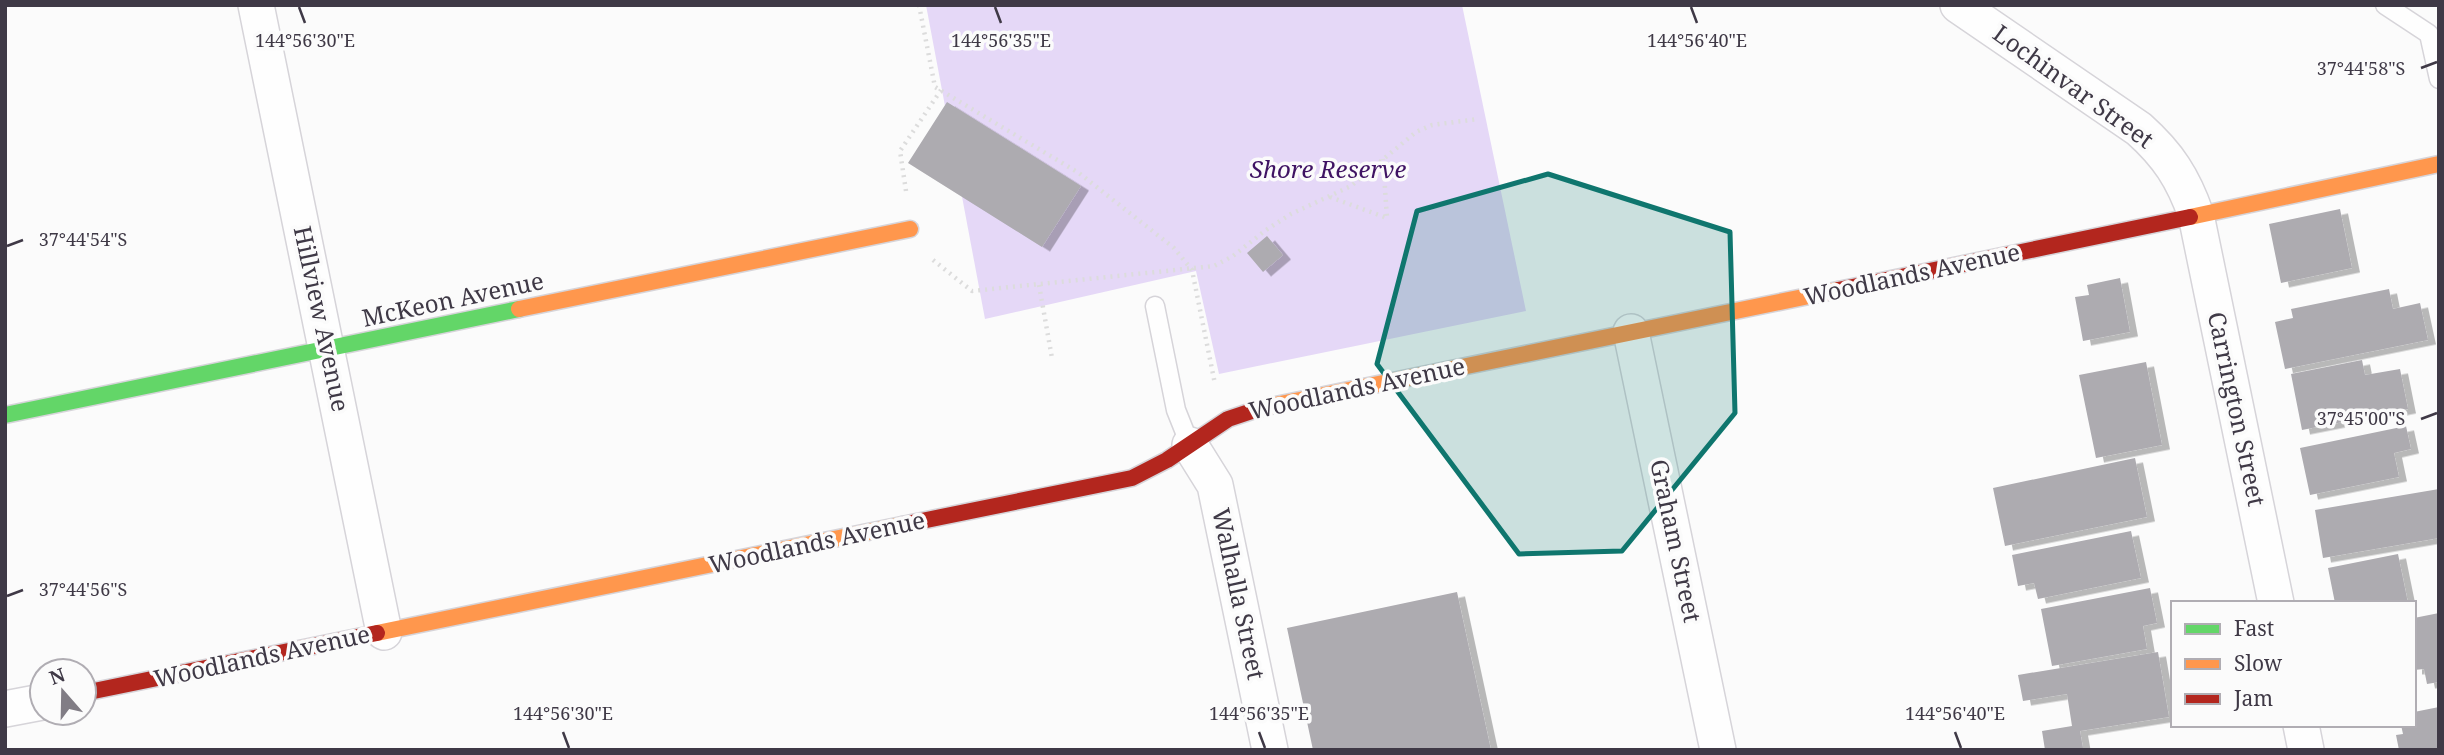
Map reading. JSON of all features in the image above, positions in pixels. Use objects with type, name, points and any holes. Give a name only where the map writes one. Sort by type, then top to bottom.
[{"type":"street","name":"Hillview Avenue","points":[[256,5],[384,632]]},
{"type":"street","name":"Lochinvar Street","points":[[1958,5],[2139,130],[2156,145],[2186,185],[2196,215]]},
{"type":"street","name":"Woodlands Avenue","points":[[98,690],[1132,478],[1154,469],[1222,422],[1279,403],[1938,270],[2439,164]]},
{"type":"street","name":"Carrington Street","points":[[2196,215],[2276,601]]},
{"type":"street","name":"McKeon Avenue","points":[[5,415],[910,229]]},
{"type":"street","name":"Graham Street","points":[[1631,331],[1718,750]]},
{"type":"street","name":"Walhalla Street","points":[[1190,445],[1215,485],[1270,750]]},
{"type":"street","points":[[5,709],[28,705]]},
{"type":"street","points":[[2301,727],[2306,750]]},
{"type":"lane","points":[[2385,5],[2429,34],[2439,79]]},
{"type":"lane","points":[[1155,306],[1176,410],[1190,445]]},
{"type":"path","points":[[919,5],[935,87],[1079,173],[1174,248],[1192,270],[1222,422]]},
{"type":"path","points":[[906,191],[900,151],[941,90]]},
{"type":"path","points":[[933,260],[972,291],[1214,266],[1233,256],[1274,225],[1351,186],[1416,132],[1432,125],[1478,119]]},
{"type":"path","points":[[1329,197],[1387,218],[1383,159]]},
{"type":"path","points":[[1039,285],[1052,358]]},
{"type":"highlighted area","points":[[1548,174],[1730,232],[1735,413],[1622,551],[1519,554],[1377,364],[1417,211]]},
{"type":"green space","name":"Shore Reserve","points":[[926,5],[1462,5],[1526,311],[1219,374],[1196,271],[985,319]]},
{"type":"building","points":[[947,102],[1081,186],[1042,247],[908,163]]},
{"type":"building","points":[[2340,209],[2352,268],[2281,283],[2269,224]]},
{"type":"building","points":[[1267,236],[1283,255],[1263,272],[1247,253]]},
{"type":"building","points":[[2120,278],[2130,332],[2083,341],[2075,297],[2089,295],[2087,285]]},
{"type":"building","points":[[2389,289],[2393,309],[2420,303],[2428,340],[2285,369],[2275,322],[2293,318],[2291,309]]},
{"type":"building","points":[[2362,360],[2365,375],[2400,369],[2408,409],[2302,430],[2291,374]]},
{"type":"building","points":[[2146,362],[2162,445],[2096,458],[2079,375]]},
{"type":"building","points":[[2406,426],[2411,449],[2394,453],[2399,477],[2310,495],[2300,448]]},
{"type":"building","points":[[2135,458],[2147,517],[2005,546],[1993,488]]},
{"type":"building","points":[[2439,489],[2439,538],[2323,558],[2315,510]]},
{"type":"building","points":[[2131,531],[2141,578],[2038,599],[2034,583],[2018,586],[2012,555]]},
{"type":"building","points":[[2398,554],[2408,601],[2335,601],[2328,568]]},
{"type":"building","points":[[2150,588],[2157,623],[2143,626],[2147,649],[2052,666],[2041,609]]},
{"type":"building","points":[[1457,592],[1491,750],[1313,750],[1287,628]]},
{"type":"building","points":[[2439,613],[2439,682],[2427,684],[2424,669],[2416,670],[2416,618]]},
{"type":"building","points":[[2158,652],[2169,717],[2080,731],[2083,748],[2045,750],[2042,731],[2072,726],[2067,694],[2023,701],[2018,675]]},
{"type":"building","points":[[2439,707],[2439,750],[2399,750],[2396,735],[2403,734],[2401,727],[2416,727],[2416,712]]},
{"type":"traffic: fast","points":[[5,415],[519,309]]},
{"type":"traffic: slow","points":[[2190,217],[2439,164]]},
{"type":"traffic: slow","points":[[519,309],[910,229]]},
{"type":"traffic: slow","points":[[1261,408],[1838,290]]},
{"type":"traffic: slow","points":[[377,633],[902,525]]},
{"type":"traffic: jam","points":[[1838,290],[2190,217]]},
{"type":"traffic: jam","points":[[902,525],[1132,478],[1167,460],[1228,419],[1261,408]]},
{"type":"traffic: jam","points":[[98,690],[377,633]]}]
